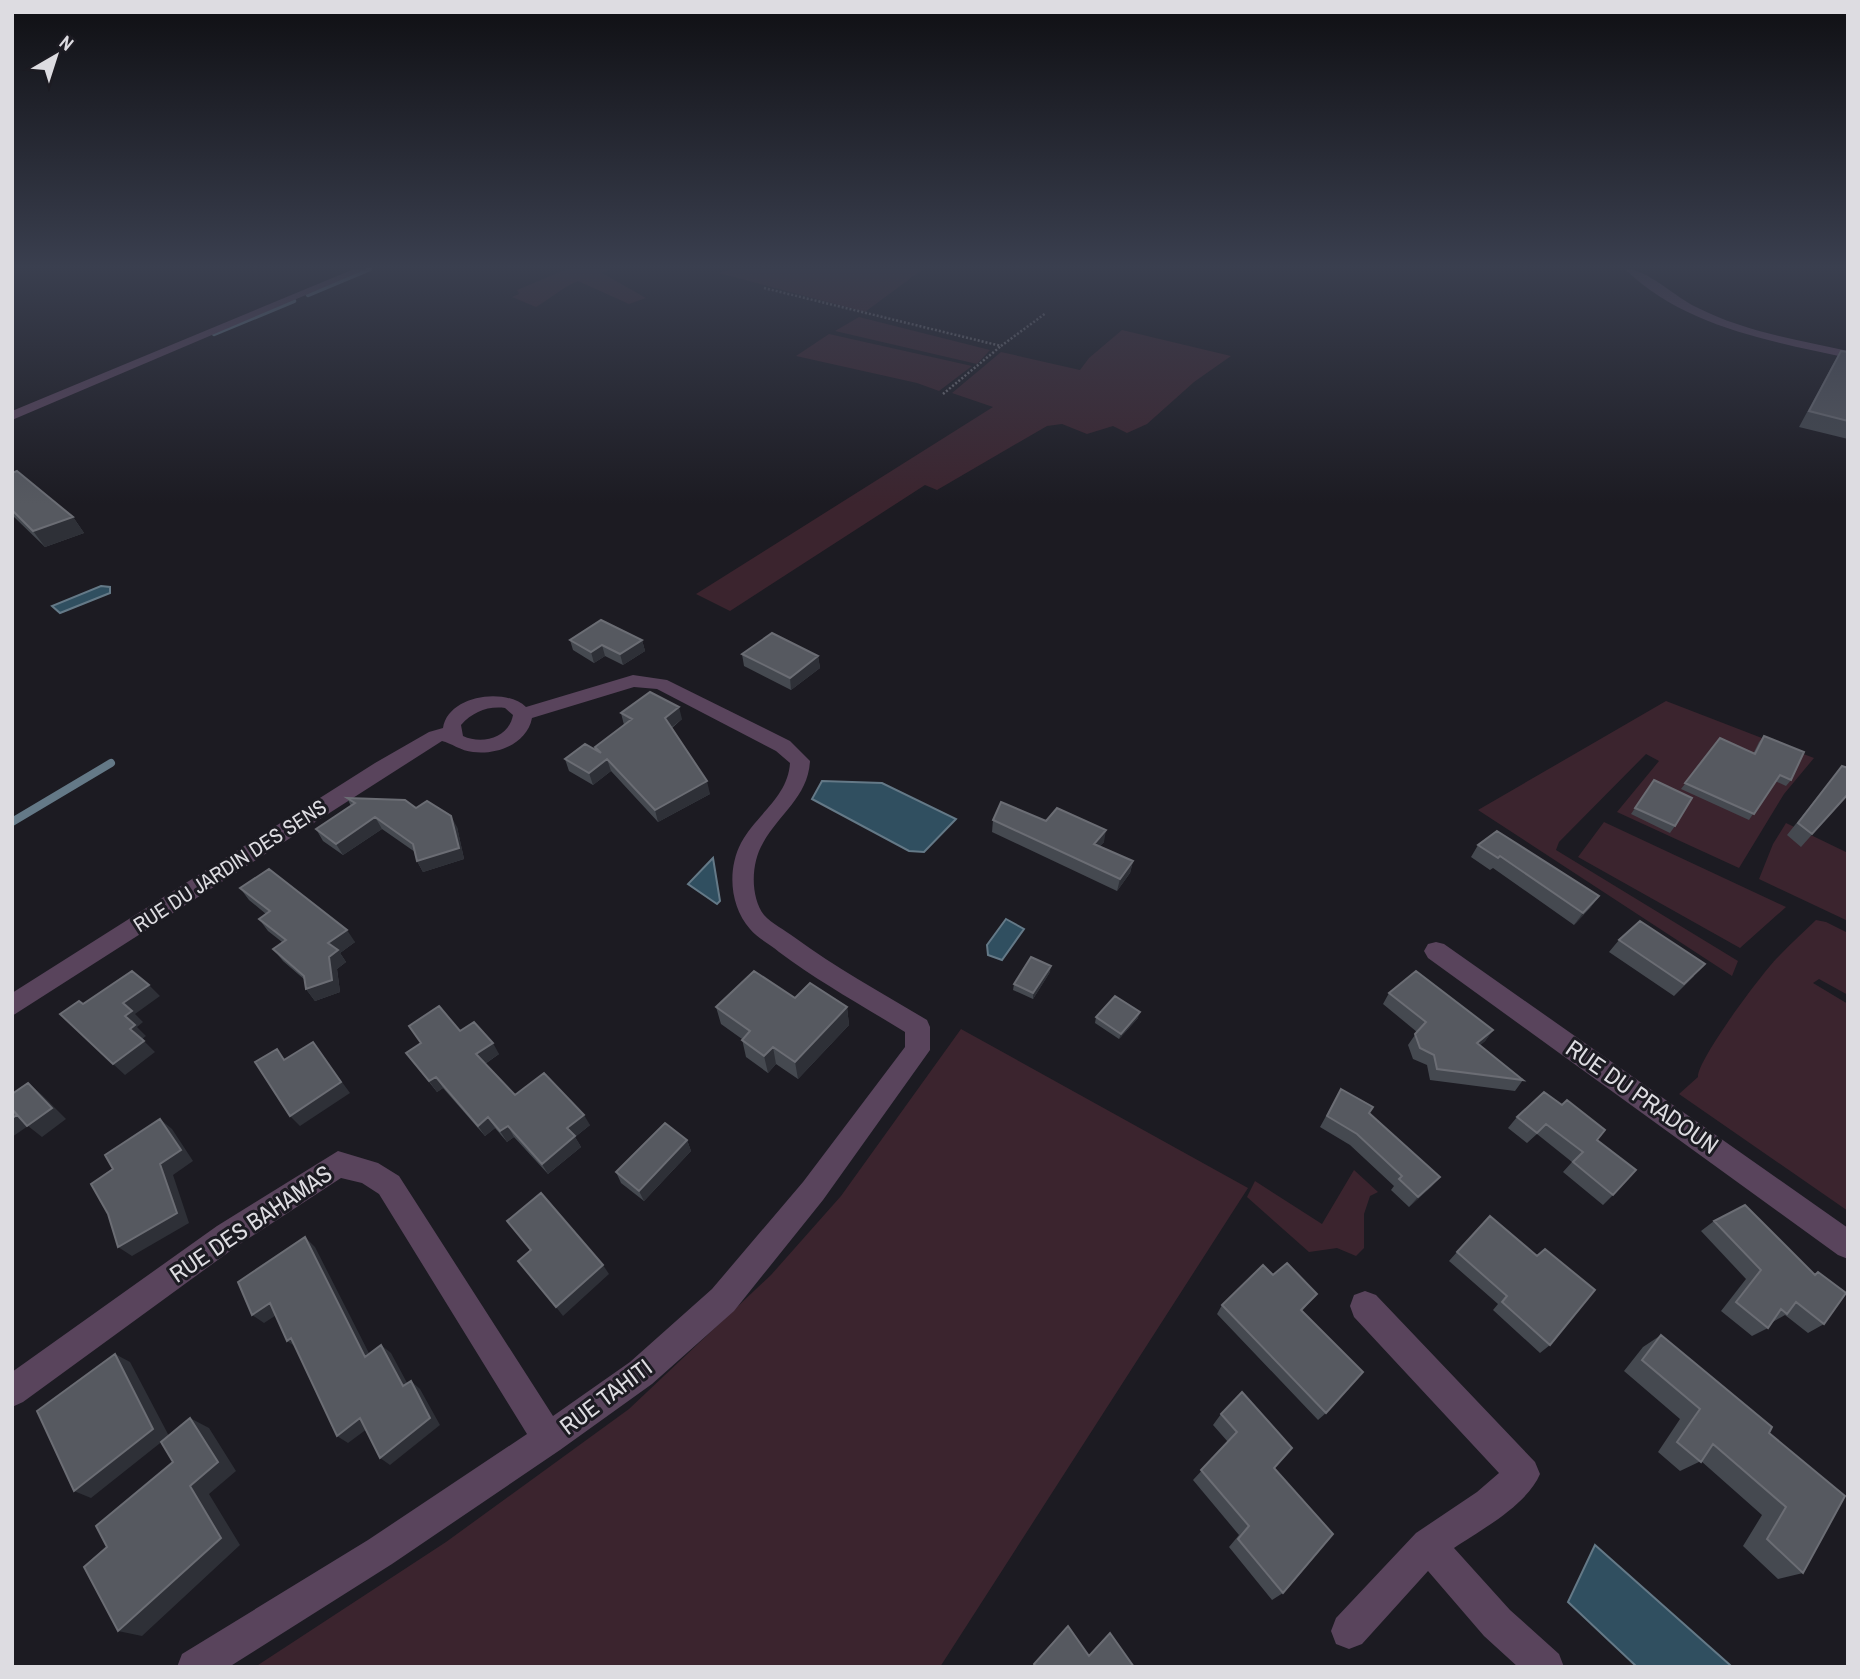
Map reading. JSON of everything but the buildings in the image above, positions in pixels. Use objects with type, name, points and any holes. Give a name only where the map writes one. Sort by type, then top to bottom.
[{"type":"street","points":[[12,416],[175,347]]},
{"type":"street","points":[[1817,347],[1848,355]]},
{"type":"street","name":"RUE TAHITI","points":[[195,1667],[380,1552],[641,1373],[723,1300],[813,1191],[917,1050],[918,1027],[797,953],[757,922],[744,893],[743,864],[752,842],[768,819],[794,791],[801,774],[800,761],[783,746],[661,684],[646,681],[633,681],[523,714]]},
{"type":"street","name":"RUE DU JARDIN DES SENS","points":[[12,1006],[382,768],[436,736],[451,733],[457,717],[477,705],[488,702],[511,703],[523,714]]},
{"type":"street","points":[[451,733],[460,744],[492,745],[513,735],[523,721],[523,714]]},
{"type":"street","name":"RUE DU PRADOUN","points":[[1436,951],[1848,1245]]},
{"type":"street","name":"RUE DES BAHAMAS","points":[[12,1391],[227,1236],[338,1164],[368,1172],[389,1185],[548,1439]]},
{"type":"street","points":[[1349,1630],[1428,1545],[1489,1504],[1523,1474],[1365,1306]]},
{"type":"street","points":[[1428,1545],[1497,1623],[1546,1667]]},
{"type":"path","points":[[943,394],[999,347]]},
{"type":"shaded area","points":[[809,347],[889,347],[972,366],[939,391],[917,383],[796,356]]},
{"type":"shaded area","points":[[905,347],[979,347],[990,350],[977,364]]},
{"type":"shaded area","points":[[1102,347],[1195,347],[1231,356],[1194,382],[1147,424],[1127,433],[1113,426],[1087,434],[1062,424],[1047,426],[937,490],[925,485],[730,611],[696,594],[993,407],[952,393],[1001,352],[1080,370]]},
{"type":"shaded area","points":[[1666,701],[1814,758],[1784,794],[1739,868],[1617,812],[1659,761],[1646,754],[1559,842],[1556,850],[1738,961],[1732,976],[1478,810]]},
{"type":"shaded area","points":[[1604,822],[1786,907],[1740,948],[1578,857]]},
{"type":"shaded area","points":[[1786,823],[1848,853],[1848,921],[1759,879],[1773,844]]},
{"type":"shaded area","points":[[1816,920],[1848,933],[1848,995],[1819,979],[1813,983],[1848,1004],[1848,1211],[1679,1094],[1698,1077],[1719,1035],[1760,978]]},
{"type":"shaded area","points":[[961,1029],[1248,1188],[940,1667],[255,1667],[446,1542],[629,1409],[771,1275],[841,1196]]},
{"type":"shaded area","points":[[1354,1170],[1378,1192],[1370,1196],[1364,1214],[1364,1248],[1356,1256],[1337,1248],[1309,1252],[1247,1197],[1255,1181],[1322,1224]]},
{"type":"water","points":[[101,586],[110,587],[110,593],[60,613],[52,606]]},
{"type":"water","points":[[822,781],[882,783],[956,819],[924,852],[909,851],[812,799]]},
{"type":"water","points":[[713,858],[720,901],[717,904],[688,884]]},
{"type":"water","points":[[1006,919],[1024,929],[1002,960],[988,955],[987,945]]},
{"type":"water","points":[[1595,1545],[1730,1665],[1729,1667],[1637,1667],[1568,1602]]},
{"type":"waterway","points":[[12,822],[111,763]]}]
